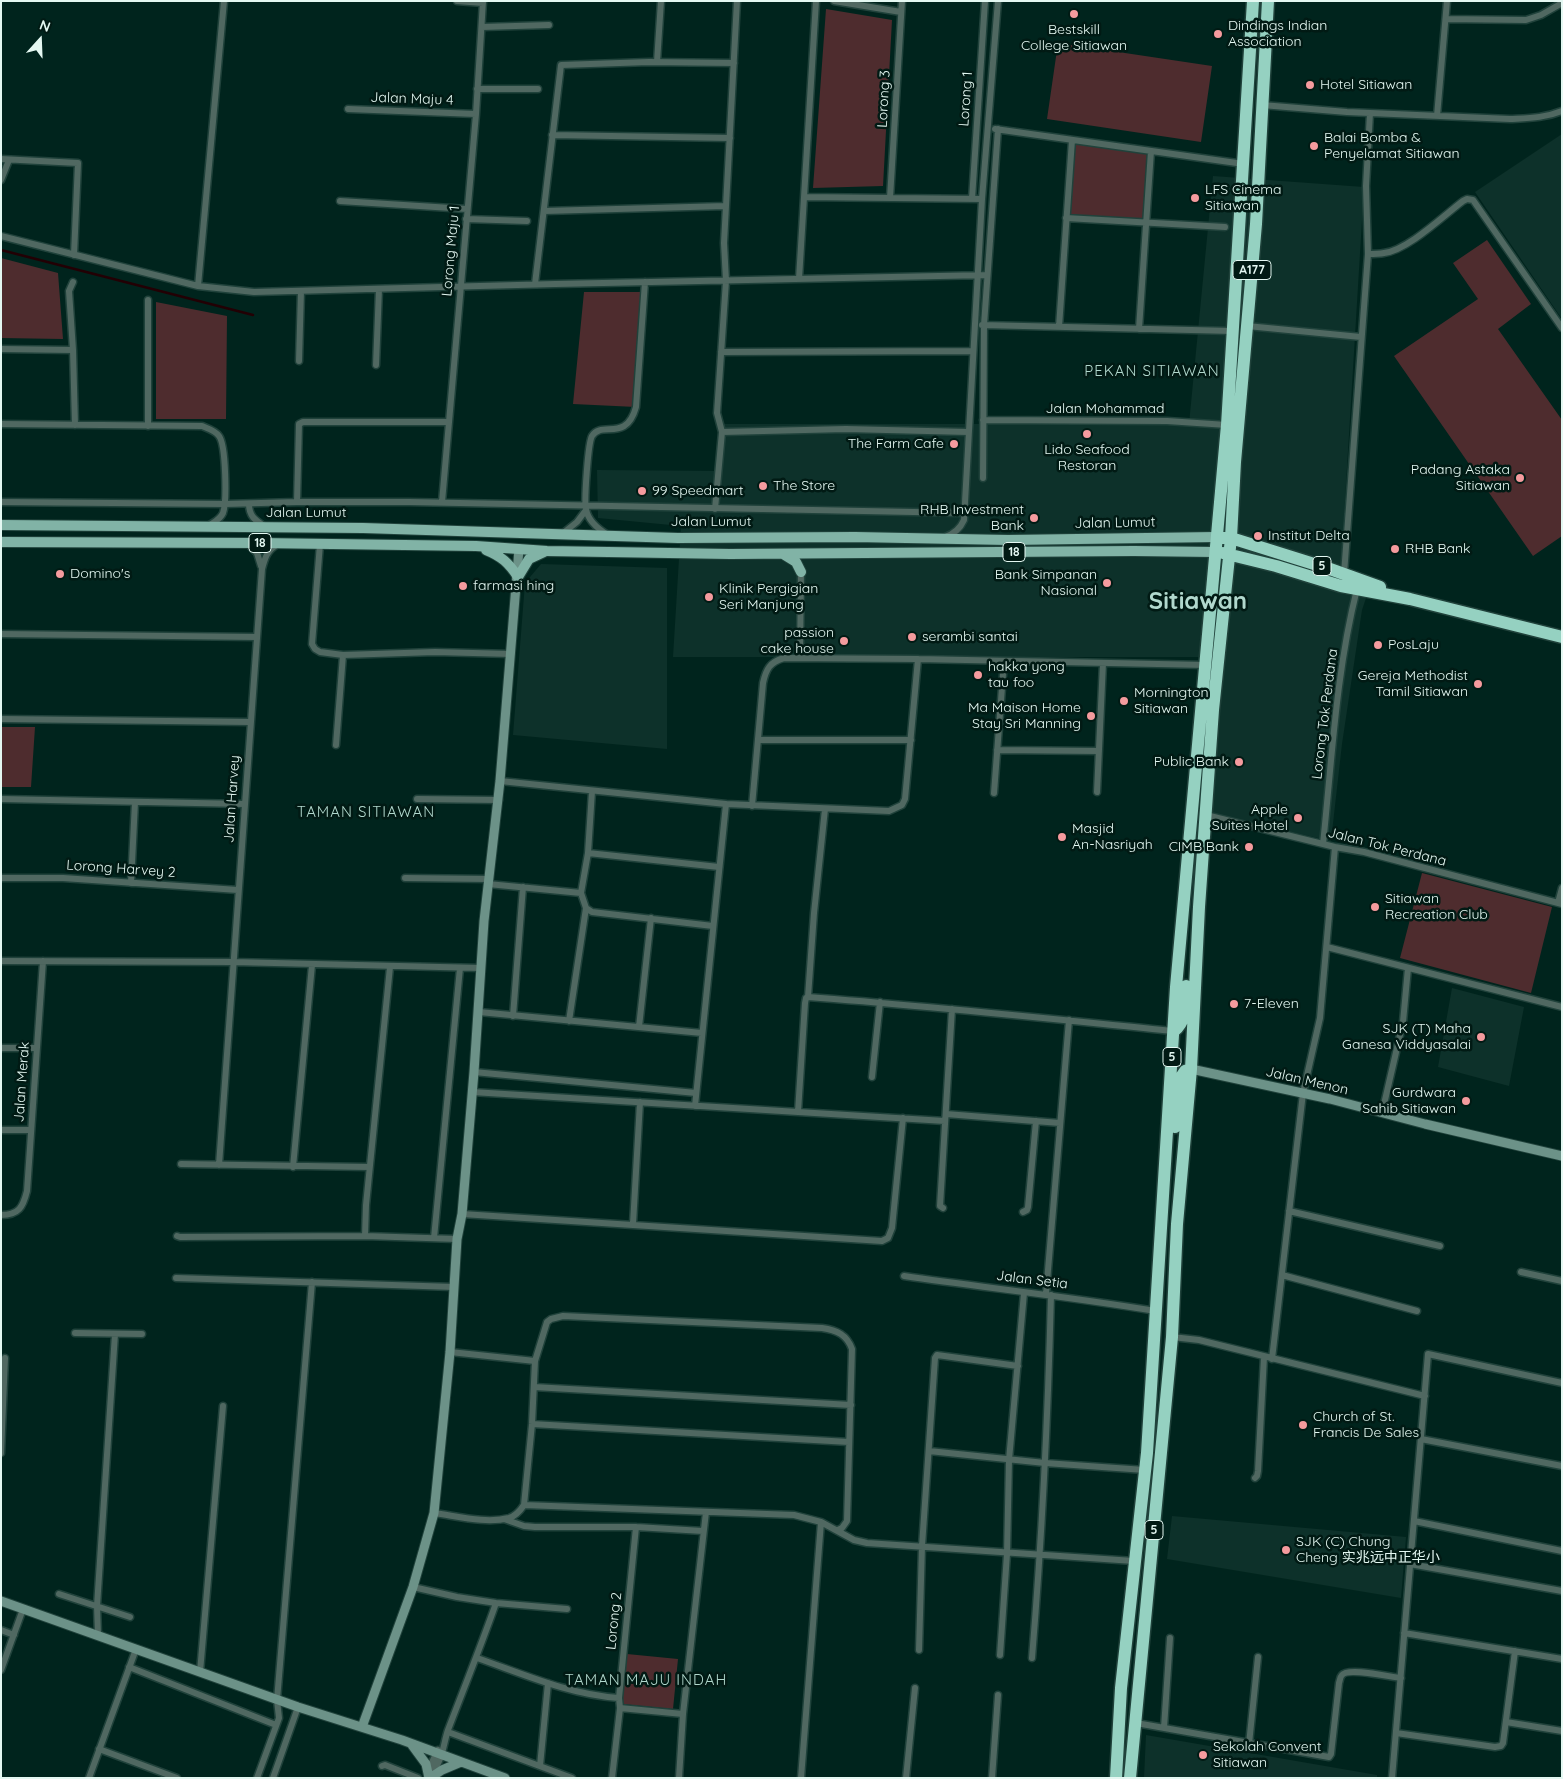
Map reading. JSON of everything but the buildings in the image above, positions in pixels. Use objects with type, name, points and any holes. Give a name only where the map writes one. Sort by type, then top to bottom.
[{"type":"highway","name":"A177","points":[[1216,537],[1227,425],[1253,1]]},
{"type":"highway","name":"A177","points":[[1231,538],[1235,462],[1256,224],[1268,1]]},
{"type":"highway","name":"Jalan Lumut","points":[[1216,537],[1231,538],[1344,574],[1410,599]]},
{"type":"highway","name":"5","points":[[1118,1778],[1121,1688],[1147,1452],[1174,1031],[1216,537]]},
{"type":"highway","name":"5","points":[[1130,1778],[1172,1337],[1176,1224],[1191,1069],[1198,907],[1213,710],[1231,538]]},
{"type":"highway","name":"Jalan Lumut","points":[[1215,552],[1230,554],[1357,589],[1410,599],[1562,637]]},
{"type":"highway","points":[[1174,1031],[1182,1025],[1184,1019],[1187,978],[1198,907]]},
{"type":"highway","points":[[1165,1158],[1175,1134],[1180,1078],[1185,1070],[1191,1069]]},
{"type":"highway","points":[[1156,1311],[1165,1306],[1166,1302],[1169,1247],[1176,1224]]},
{"type":"highway","points":[[1147,1452],[1156,1400],[1161,1346],[1163,1341],[1172,1337]]},
{"type":"highway","points":[[1134,1561],[1140,1560],[1145,1552],[1150,1486],[1159,1468]]},
{"type":"highway","points":[[1121,1688],[1131,1662],[1136,1603],[1139,1598],[1149,1594]]},
{"type":"highway","points":[[1118,1778],[1131,1727],[1136,1723]]},
{"type":"main road","name":"Jalan Lumut","points":[[1,525],[491,531],[652,538],[1008,540],[1216,537]]},
{"type":"main road","points":[[491,531],[514,541],[519,549],[526,541],[547,533]]},
{"type":"main road","points":[[706,537],[708,545],[713,549],[730,554]]},
{"type":"main road","points":[[652,538],[663,538],[672,541],[676,544],[679,554]]},
{"type":"main road","name":"Jalan Lumut","points":[[1,542],[476,546],[547,551],[679,554],[1215,552]]},
{"type":"main road","points":[[476,546],[507,561],[518,577],[529,560],[547,551]]},
{"type":"main road","points":[[783,554],[796,562],[802,572]]},
{"type":"main road","points":[[802,572],[807,560],[817,554]]},
{"type":"street","points":[[198,286],[224,1]]},
{"type":"street","points":[[457,1],[483,2]]},
{"type":"street","points":[[657,62],[661,1]]},
{"type":"street","points":[[716,508],[722,432],[717,413],[726,281],[724,244],[737,1]]},
{"type":"street","points":[[799,279],[816,1]]},
{"type":"street","points":[[834,1],[901,12]]},
{"type":"street","name":"Lorong 3","points":[[890,198],[902,1]]},
{"type":"street","name":"Lorong 1","points":[[972,199],[986,1]]},
{"type":"street","points":[[939,539],[952,534],[962,526],[964,520],[982,199],[998,1]]},
{"type":"street","points":[[1437,116],[1447,1]]},
{"type":"street","name":"Lorong Maju 1","points":[[442,502],[476,114],[483,2]]},
{"type":"street","points":[[1446,19],[1526,20],[1541,15],[1562,3]]},
{"type":"street","points":[[482,27],[548,25]]},
{"type":"street","points":[[535,284],[560,65],[657,62],[734,64]]},
{"type":"street","points":[[477,89],[538,89]]},
{"type":"street","points":[[1262,105],[1370,113],[1510,119],[1534,118],[1562,111]]},
{"type":"street","name":"Jalan Maju 4","points":[[348,109],[476,114]]},
{"type":"street","points":[[1344,574],[1368,254],[1366,186],[1370,113]]},
{"type":"street","points":[[988,128],[1244,164]]},
{"type":"street","points":[[982,478],[984,325],[998,129]]},
{"type":"street","points":[[552,136],[730,138]]},
{"type":"street","points":[[1059,327],[1072,140]]},
{"type":"street","points":[[1139,328],[1151,151]]},
{"type":"street","points":[[1,159],[78,163],[74,255]]},
{"type":"street","points":[[1,180],[9,160]]},
{"type":"street","points":[[804,197],[982,199]]},
{"type":"street","points":[[1368,254],[1384,254],[1396,250],[1463,201],[1467,199],[1473,200],[1562,328]]},
{"type":"street","points":[[340,201],[467,209]]},
{"type":"street","points":[[544,211],[726,206]]},
{"type":"street","points":[[1066,218],[1224,227]]},
{"type":"street","points":[[466,219],[527,221]]},
{"type":"street","points":[[1,236],[198,286],[254,292],[987,275]]},
{"type":"street","points":[[73,282],[69,292],[75,425]]},
{"type":"street","points":[[609,536],[594,524],[586,508],[587,465],[592,436],[598,431],[622,427],[632,419],[634,413],[645,282]]},
{"type":"street","points":[[376,365],[380,289]]},
{"type":"street","points":[[299,361],[301,291]]},
{"type":"street","points":[[148,300],[148,426]]},
{"type":"street","points":[[975,324],[1233,331]]},
{"type":"street","points":[[1247,326],[1361,337]]},
{"type":"street","points":[[1,349],[73,350]]},
{"type":"street","points":[[721,352],[973,351]]},
{"type":"street","name":"Jalan Mohammad","points":[[983,420],[1167,421],[1227,425]]},
{"type":"street","points":[[297,502],[299,424],[302,422],[449,422]]},
{"type":"street","points":[[1,424],[202,426],[220,436],[225,467],[224,504],[219,519],[206,527]]},
{"type":"street","points":[[722,432],[846,429],[968,432]]},
{"type":"street","points":[[1,502],[249,504],[297,502],[442,502],[586,508],[716,508],[964,513]]},
{"type":"street","points":[[249,504],[250,514],[253,519],[265,528]]},
{"type":"street","points":[[560,535],[578,522],[586,508]]},
{"type":"street","points":[[247,543],[257,553],[262,569]]},
{"type":"street","points":[[262,569],[269,550],[278,543]]},
{"type":"street","points":[[320,544],[312,644],[320,652],[343,655],[435,652],[511,654]]},
{"type":"street","points":[[362,1727],[413,1586],[434,1514],[450,1352],[458,1239],[462,1214],[488,882],[499,800],[519,549]]},
{"type":"street","name":"Jalan Harvey","points":[[219,1165],[262,569]]},
{"type":"street","points":[[800,658],[802,572]]},
{"type":"street","name":"Lorong Tok Perdana","points":[[1324,844],[1342,669],[1349,622],[1357,589]]},
{"type":"street","points":[[1,634],[257,637]]},
{"type":"street","points":[[336,746],[343,655]]},
{"type":"street","points":[[752,806],[763,683],[768,668],[777,660],[800,658],[1004,660],[1206,665]]},
{"type":"street","points":[[500,781],[726,804],[889,811],[902,805],[905,799],[918,659]]},
{"type":"street","points":[[994,793],[1004,660]]},
{"type":"street","points":[[1097,792],[1103,663]]},
{"type":"street","points":[[1,719],[250,722]]},
{"type":"street","points":[[758,740],[911,740]]},
{"type":"street","points":[[997,750],[1099,751]]},
{"type":"street","points":[[570,1021],[586,908],[580,893],[588,853],[592,791]]},
{"type":"street","points":[[1,799],[244,804]]},
{"type":"street","points":[[417,799],[499,800]]},
{"type":"street","points":[[131,883],[135,802]]},
{"type":"street","points":[[695,1106],[726,804]]},
{"type":"street","points":[[798,1112],[805,1003],[808,996],[814,913],[825,809]]},
{"type":"street","name":"Jalan Tok Perdana","points":[[1206,816],[1335,847],[1364,852],[1560,903]]},
{"type":"street","points":[[1272,1359],[1303,1093],[1320,1018],[1335,847]]},
{"type":"street","points":[[588,853],[720,867]]},
{"type":"street","name":"Lorong Harvey 2","points":[[1,878],[63,878],[238,890]]},
{"type":"street","points":[[405,878],[488,882],[580,893]]},
{"type":"street","points":[[513,1016],[523,887]]},
{"type":"street","points":[[1560,903],[1562,888]]},
{"type":"street","points":[[586,908],[592,912],[713,926]]},
{"type":"street","points":[[639,1028],[651,918]]},
{"type":"street","points":[[1327,947],[1562,1007]]},
{"type":"street","points":[[1,961],[233,962],[481,968]]},
{"type":"street","name":"Jalan Merak","points":[[1,1215],[9,1215],[24,1205],[27,1191],[43,962]]},
{"type":"street","points":[[293,1167],[312,965]]},
{"type":"street","points":[[365,1236],[369,1167],[390,967]]},
{"type":"street","points":[[434,1238],[460,968]]},
{"type":"street","points":[[1382,1113],[1403,1022],[1408,968]]},
{"type":"street","points":[[808,996],[1174,1031]]},
{"type":"street","points":[[872,1077],[880,1002]]},
{"type":"street","points":[[943,1208],[940,1206],[952,1009]]},
{"type":"street","points":[[479,1012],[702,1034]]},
{"type":"street","points":[[1032,1658],[1041,1556],[1045,1463],[1048,1295],[1068,1020]]},
{"type":"street","points":[[1,1048],[37,1048]]},
{"type":"street","name":"Jalan Menon","points":[[1191,1069],[1303,1093],[1562,1156]]},
{"type":"street","points":[[474,1072],[696,1093]]},
{"type":"street","points":[[472,1092],[945,1121]]},
{"type":"street","points":[[633,1224],[640,1102]]},
{"type":"street","points":[[946,1114],[1060,1123]]},
{"type":"street","points":[[462,1214],[882,1241],[888,1238],[892,1228],[903,1118]]},
{"type":"street","points":[[1023,1212],[1028,1207],[1036,1121]]},
{"type":"street","points":[[1,1130],[31,1130]]},
{"type":"street","points":[[181,1164],[369,1167]]},
{"type":"street","points":[[1288,1211],[1440,1246]]},
{"type":"street","points":[[177,1236],[365,1236],[458,1239]]},
{"type":"street","points":[[1521,1272],[1562,1281]]},
{"type":"street","points":[[1282,1275],[1417,1310]]},
{"type":"street","name":"Jalan Setia","points":[[904,1276],[1156,1311]]},
{"type":"street","points":[[176,1278],[454,1287]]},
{"type":"street","points":[[257,1778],[278,1718],[277,1700],[312,1282]]},
{"type":"street","points":[[1000,1655],[1007,1554],[1009,1460],[1024,1293]]},
{"type":"street","points":[[434,1514],[483,1519],[502,1518],[518,1513],[524,1505],[532,1424],[535,1361],[547,1322],[563,1316],[834,1330],[848,1340],[852,1350],[847,1521],[838,1530]]},
{"type":"street","points":[[74,1333],[142,1334]]},
{"type":"street","points":[[98,1635],[97,1606],[115,1334]]},
{"type":"street","points":[[1172,1337],[1199,1340],[1425,1396]]},
{"type":"street","points":[[450,1352],[535,1361]]},
{"type":"street","points":[[1392,1778],[1428,1354],[1562,1384]]},
{"type":"street","points":[[919,1650],[922,1546],[933,1369],[936,1356],[1018,1366]]},
{"type":"street","points":[[1255,1478],[1258,1471],[1264,1357]]},
{"type":"street","points":[[1,1453],[5,1358]]},
{"type":"street","points":[[534,1387],[851,1405]]},
{"type":"street","points":[[200,1672],[222,1406]]},
{"type":"street","points":[[532,1424],[849,1442]]},
{"type":"street","points":[[1421,1439],[1562,1466]]},
{"type":"street","points":[[929,1451],[1009,1460],[1145,1470]]},
{"type":"street","points":[[524,1505],[794,1515],[821,1522],[854,1540],[867,1543],[964,1549],[1007,1554],[1134,1561]]},
{"type":"street","points":[[679,1778],[683,1714],[706,1512]]},
{"type":"street","points":[[502,1518],[524,1526],[534,1527],[704,1531]]},
{"type":"street","points":[[1414,1521],[1562,1551]]},
{"type":"street","points":[[801,1778],[821,1522]]},
{"type":"street","name":"Lorong 2","points":[[612,1778],[636,1528]]},
{"type":"street","points":[[1410,1564],[1562,1591]]},
{"type":"street","points":[[413,1586],[457,1597],[496,1603],[568,1609]]},
{"type":"street","points":[[59,1594],[130,1617]]},
{"type":"street","points":[[1,1601],[298,1708],[362,1727],[504,1778]]},
{"type":"street","points":[[430,1777],[438,1767],[438,1754],[445,1741],[477,1658],[496,1603]]},
{"type":"street","points":[[1,1670],[23,1609]]},
{"type":"street","points":[[1,1630],[14,1635]]},
{"type":"street","points":[[1404,1633],[1562,1659]]},
{"type":"street","points":[[1164,1728],[1170,1638]]},
{"type":"street","points":[[89,1778],[136,1649]]},
{"type":"street","points":[[1396,1733],[1500,1746],[1503,1743],[1516,1651]]},
{"type":"street","points":[[1249,1744],[1258,1657]]},
{"type":"street","points":[[477,1658],[548,1683],[600,1697],[619,1698]]},
{"type":"street","points":[[129,1667],[276,1725]]},
{"type":"street","points":[[1136,1723],[1329,1757],[1331,1754],[1339,1683],[1342,1675],[1347,1671],[1401,1678]]},
{"type":"street","points":[[540,1766],[548,1683]]},
{"type":"street","points":[[906,1778],[915,1688]]},
{"type":"street","points":[[992,1778],[998,1695]]},
{"type":"street","points":[[273,1778],[298,1708]]},
{"type":"street","points":[[620,1708],[683,1714]]},
{"type":"street","points":[[1506,1722],[1562,1731]]},
{"type":"street","points":[[448,1732],[572,1778]]},
{"type":"street","points":[[411,1744],[426,1764],[430,1777]]},
{"type":"street","points":[[99,1749],[177,1778]]},
{"type":"street","points":[[430,1777],[461,1762]]},
{"type":"street","points":[[382,1766],[386,1765],[418,1778]]},
{"type":"shaded area","points":[[826,9],[892,20],[883,186],[813,188]]},
{"type":"shaded area","points":[[1058,43],[1212,66],[1201,142],[1047,119]]},
{"type":"shaded area","points":[[1562,134],[1562,319],[1475,192]]},
{"type":"shaded area","points":[[1072,140],[1151,151],[1146,222],[1066,218]]},
{"type":"shaded area","points":[[1213,176],[1364,187],[1341,567],[1373,577],[1362,610],[1342,744],[1331,841],[1200,811],[1199,657],[673,657],[681,526],[598,518],[597,470],[721,471],[723,424],[1189,424]]},
{"type":"shaded area","name":"Padang Astaka Sitiawan","points":[[1487,240],[1531,304],[1498,329],[1562,420],[1562,536],[1533,556],[1394,356],[1478,299],[1453,263]]},
{"type":"shaded area","points":[[1,258],[58,273],[63,339],[1,338]]},
{"type":"shaded area","points":[[584,292],[644,292],[636,407],[573,404]]},
{"type":"shaded area","points":[[156,302],[227,316],[226,419],[156,419]]},
{"type":"shaded area","points":[[541,564],[667,568],[667,749],[513,735],[525,583]]},
{"type":"shaded area","points":[[1,727],[35,727],[31,787],[1,787]]},
{"type":"shaded area","points":[[1422,873],[1552,907],[1531,993],[1400,958]]},
{"type":"shaded area","name":"SJK (T) Maha Ganesa Viddyasalai","points":[[1452,988],[1524,1007],[1509,1086],[1438,1067]]},
{"type":"shaded area","name":"SJK (C) Chung Cheng 实兆远中正华小","points":[[1172,1516],[1406,1537],[1401,1598],[1167,1559]]},
{"type":"shaded area","points":[[627,1654],[678,1659],[673,1709],[622,1704]]},
{"type":"shaded area","name":"Sekolah Convent Sitiawan","points":[[1146,1735],[1377,1775],[1377,1778],[1144,1778]]},
{"type":"waterway","points":[[1,250],[253,315]]},
{"type":"place","name":"Bestskill College Sitiawan","points":[[1074,14]]},
{"type":"place","name":"Dindings Indian Association","points":[[1218,34]]},
{"type":"place","name":"Hotel Sitiawan","points":[[1310,85]]},
{"type":"place","name":"Balai Bomba & Penyelamat Sitiawan","points":[[1314,146]]},
{"type":"place","name":"LFS Cinema Sitiawan","points":[[1195,198]]},
{"type":"place","name":"Lido Seafood Restoran","points":[[1087,434]]},
{"type":"place","name":"The Farm Cafe","points":[[954,444]]},
{"type":"place","name":"Padang Astaka Sitiawan","points":[[1520,478]]},
{"type":"place","name":"The Store","points":[[763,486]]},
{"type":"place","name":"99 Speedmart","points":[[642,491]]},
{"type":"place","name":"RHB Investment Bank","points":[[1034,518]]},
{"type":"place","name":"Institut Delta","points":[[1258,536]]},
{"type":"place","name":"RHB Bank","points":[[1395,549]]},
{"type":"place","name":"Domino's","points":[[60,574]]},
{"type":"place","name":"Bank Simpanan Nasional","points":[[1107,583]]},
{"type":"place","name":"farmasi hing","points":[[463,586]]},
{"type":"place","name":"Klinik Pergigian Seri Manjung","points":[[709,597]]},
{"type":"place","name":"serambi santai","points":[[912,637]]},
{"type":"place","name":"passion cake house","points":[[844,641]]},
{"type":"place","name":"PosLaju","points":[[1378,645]]},
{"type":"place","name":"hakka yong tau foo","points":[[978,675]]},
{"type":"place","name":"Gereja Methodist Tamil Sitiawan","points":[[1478,684]]},
{"type":"place","name":"Mornington Sitiawan","points":[[1124,701]]},
{"type":"place","name":"Ma Maison Home Stay Sri Manning","points":[[1091,716]]},
{"type":"place","name":"Public Bank","points":[[1239,762]]},
{"type":"place","name":"Apple Suites Hotel","points":[[1298,818]]},
{"type":"place","name":"Masjid An-Nasriyah","points":[[1062,837]]},
{"type":"place","name":"CIMB Bank","points":[[1249,847]]},
{"type":"place","name":"Sitiawan Recreation Club","points":[[1375,907]]},
{"type":"place","name":"7-Eleven","points":[[1234,1004]]},
{"type":"place","name":"SJK (T) Maha Ganesa Viddyasalai","points":[[1481,1037]]},
{"type":"place","name":"Gurdwara Sahib Sitiawan","points":[[1466,1101]]},
{"type":"place","name":"Church of St. Francis De Sales","points":[[1303,1425]]},
{"type":"place","name":"SJK (C) Chung Cheng 实兆远中正华小","points":[[1286,1550]]},
{"type":"place","name":"Sekolah Convent Sitiawan","points":[[1203,1755]]},
{"type":"district","name":"PEKAN SITIAWAN","points":[[1152,371]]},
{"type":"district","name":"Sitiawan","points":[[1198,602]]},
{"type":"district","name":"TAMAN SITIAWAN","points":[[366,812]]},
{"type":"district","name":"TAMAN MAJU INDAH","points":[[646,1680]]}]
